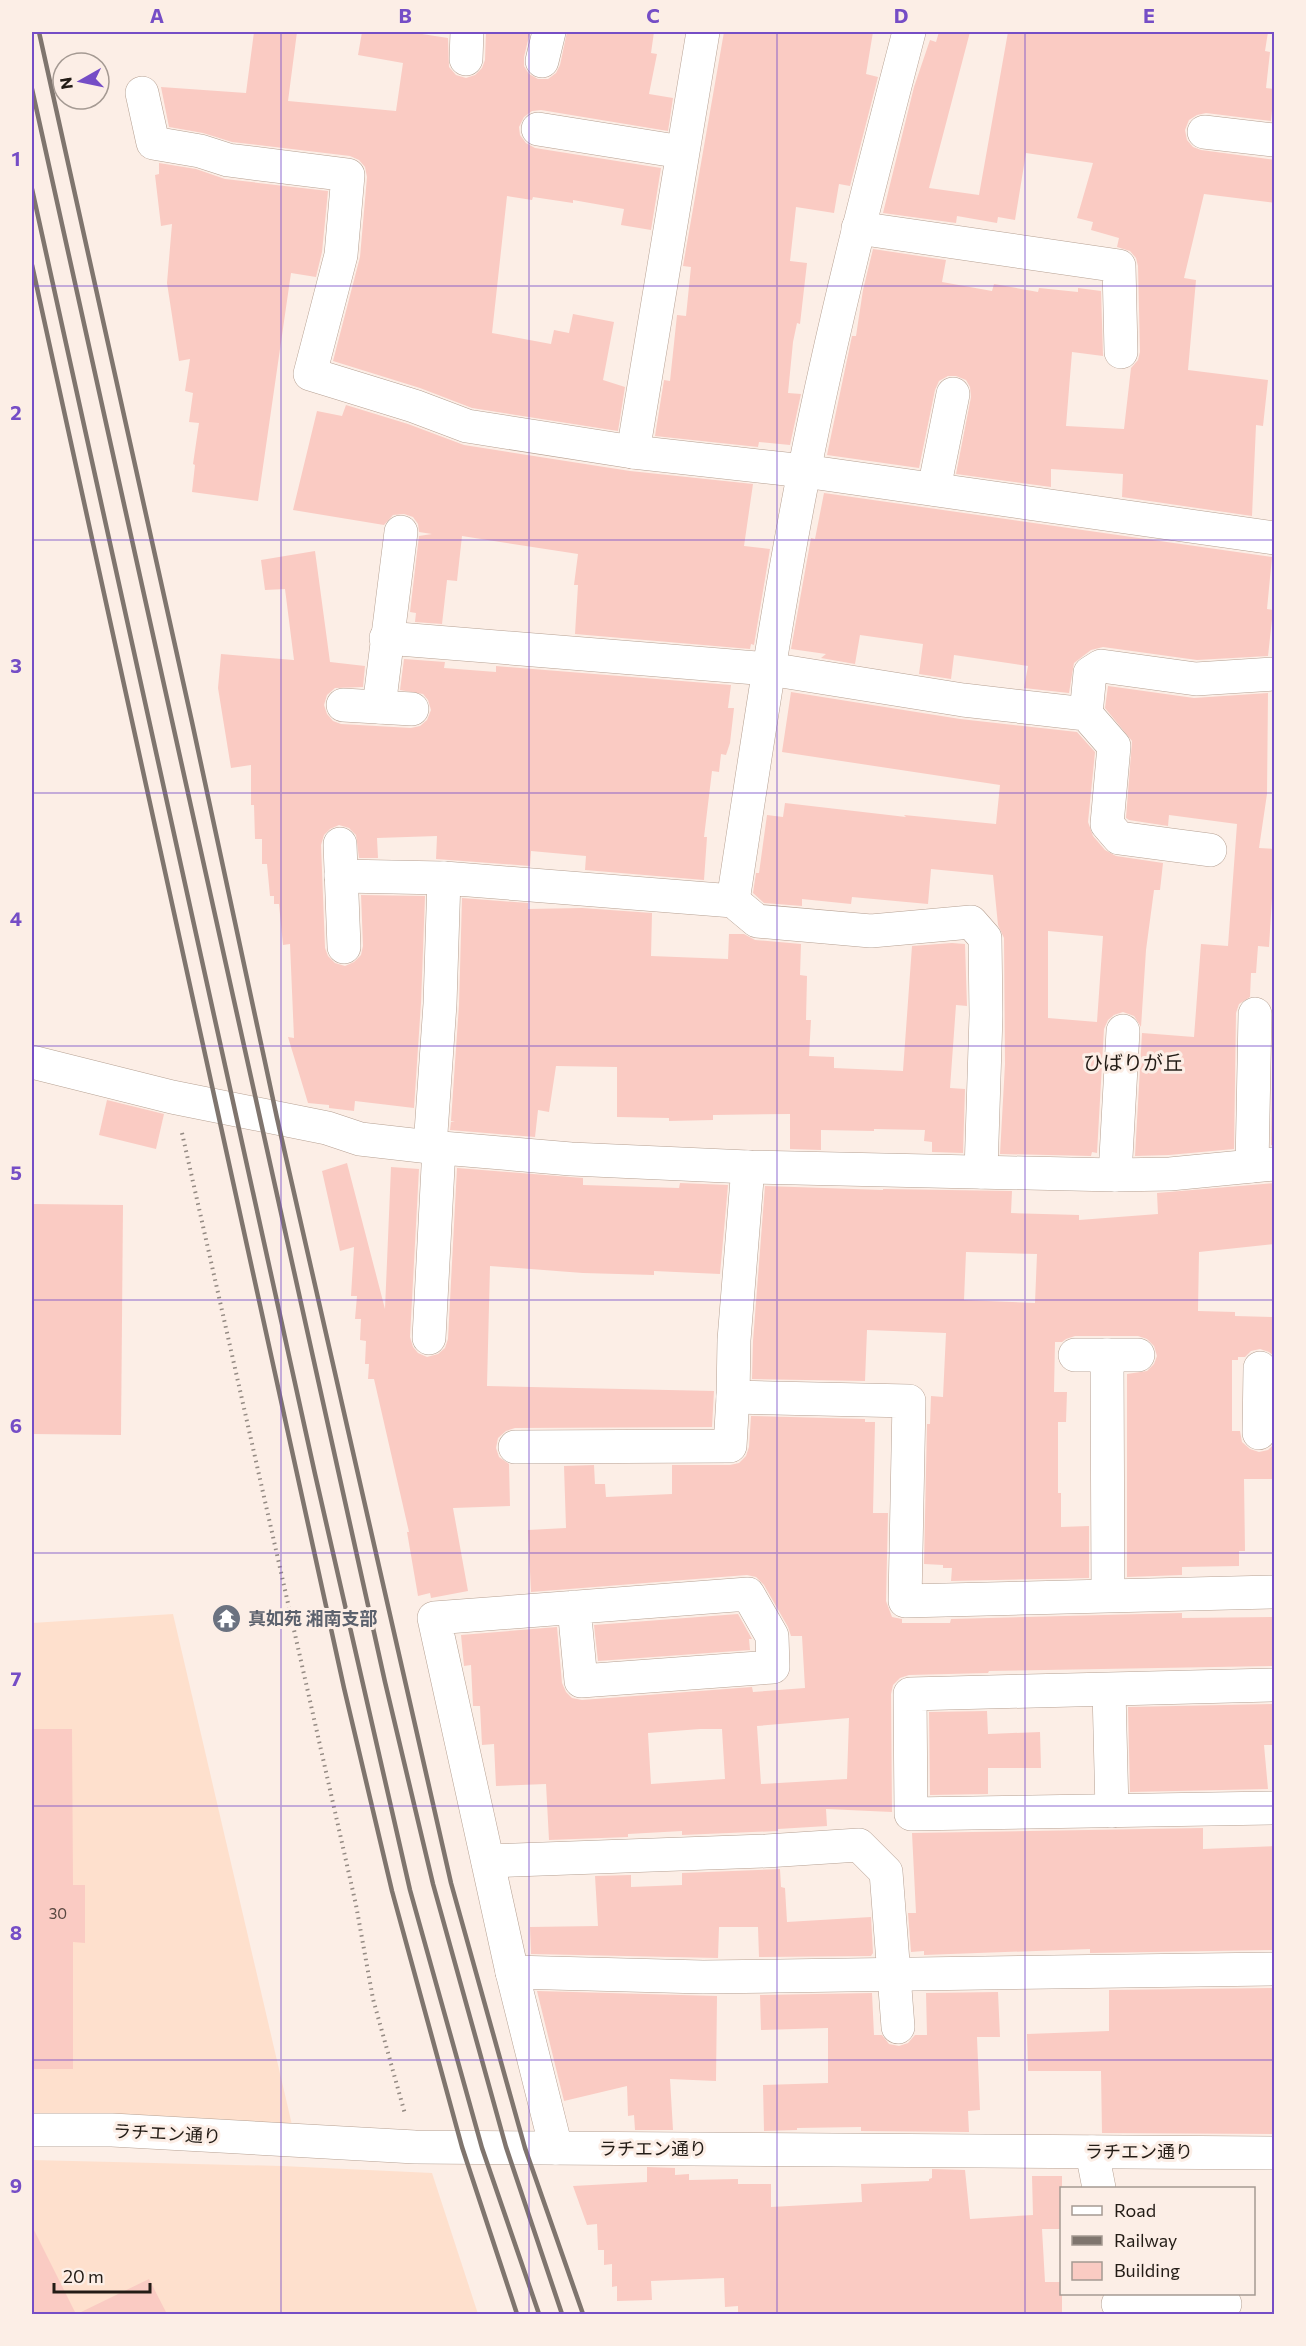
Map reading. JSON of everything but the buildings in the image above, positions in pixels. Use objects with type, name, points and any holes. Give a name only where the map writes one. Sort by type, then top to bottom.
[{"type":"street","points":[[633,452],[704,32]]},
{"type":"street","points":[[733,901],[769,669],[804,471],[858,228],[909,32]]},
{"type":"street","points":[[142,93],[153,143],[200,151],[228,160],[348,175],[341,255],[310,374],[414,406],[466,426],[633,452],[804,471],[1275,538]]},
{"type":"street","points":[[538,129],[682,152]]},
{"type":"street","points":[[1204,132],[1275,141]]},
{"type":"street","points":[[858,228],[1119,266],[1121,352]]},
{"type":"street","points":[[934,489],[953,394]]},
{"type":"street","points":[[378,707],[401,532]]},
{"type":"street","points":[[386,638],[769,669],[963,700],[1086,714],[1114,746],[1107,824],[1119,838],[1210,850]]},
{"type":"street","points":[[1086,714],[1090,673],[1101,666],[1196,679],[1275,674]]},
{"type":"street","points":[[343,705],[412,709]]},
{"type":"street","points":[[340,844],[344,946]]},
{"type":"street","points":[[341,876],[444,878],[733,901],[757,921],[871,931],[971,922],[985,938],[987,1015],[981,1172]]},
{"type":"street","points":[[429,1338],[444,878]]},
{"type":"street","points":[[32,1062],[172,1097],[327,1128],[360,1139],[434,1148],[571,1159],[747,1167],[1115,1175],[1170,1174],[1263,1165],[1255,1014]]},
{"type":"street","points":[[1115,1175],[1123,1031]]},
{"type":"street","points":[[515,1447],[730,1446],[734,1340],[747,1167]]},
{"type":"street","points":[[1075,1355],[1122,1355],[1108,1595]]},
{"type":"street","points":[[1259,1433],[1267,1400],[1260,1368]]},
{"type":"street","points":[[733,1397],[909,1401],[905,1601],[1275,1592]]},
{"type":"street","points":[[556,2148],[512,1972],[434,1618],[574,1607],[748,1594],[772,1636],[773,1667],[581,1681],[574,1607]]},
{"type":"street","points":[[1275,1685],[910,1694],[911,1815],[1275,1808]]},
{"type":"street","points":[[1109,1690],[1112,1811]]},
{"type":"street","points":[[488,1861],[766,1851],[859,1845],[886,1872],[898,2027]]},
{"type":"street","points":[[512,1972],[703,1977],[1275,1969]]},
{"type":"street","name":"ラチエン通り","points":[[32,2130],[112,2130],[415,2147],[1275,2153]]},
{"type":"street","points":[[1092,2152],[1099,2187]]},
{"type":"street","points":[[1118,2304],[1225,2304]]},
{"type":"path","points":[[172,1097],[356,1905],[373,1999],[415,2147]]},
{"type":"shaded area","points":[[173,1614],[292,2125],[32,2121],[32,1623]]},
{"type":"shaded area","points":[[32,2160],[282,2166],[432,2173],[478,2314],[32,2314]]},
{"type":"railway","points":[[39,32],[277,1118],[451,1883],[525,2148],[583,2314]]},
{"type":"railway","points":[[32,89],[385,1682],[433,1884],[506,2147],[562,2314]]},
{"type":"railway","points":[[32,189],[315,1474],[410,1890],[482,2148],[539,2314]]},
{"type":"railway","points":[[32,265],[344,1688],[392,1891],[462,2147],[517,2314]]},
{"type":"place","name":"真如苑 湘南支部","points":[[227,1619]]},
{"type":"district","name":"ひばりが丘","points":[[1133,1063]]}]
